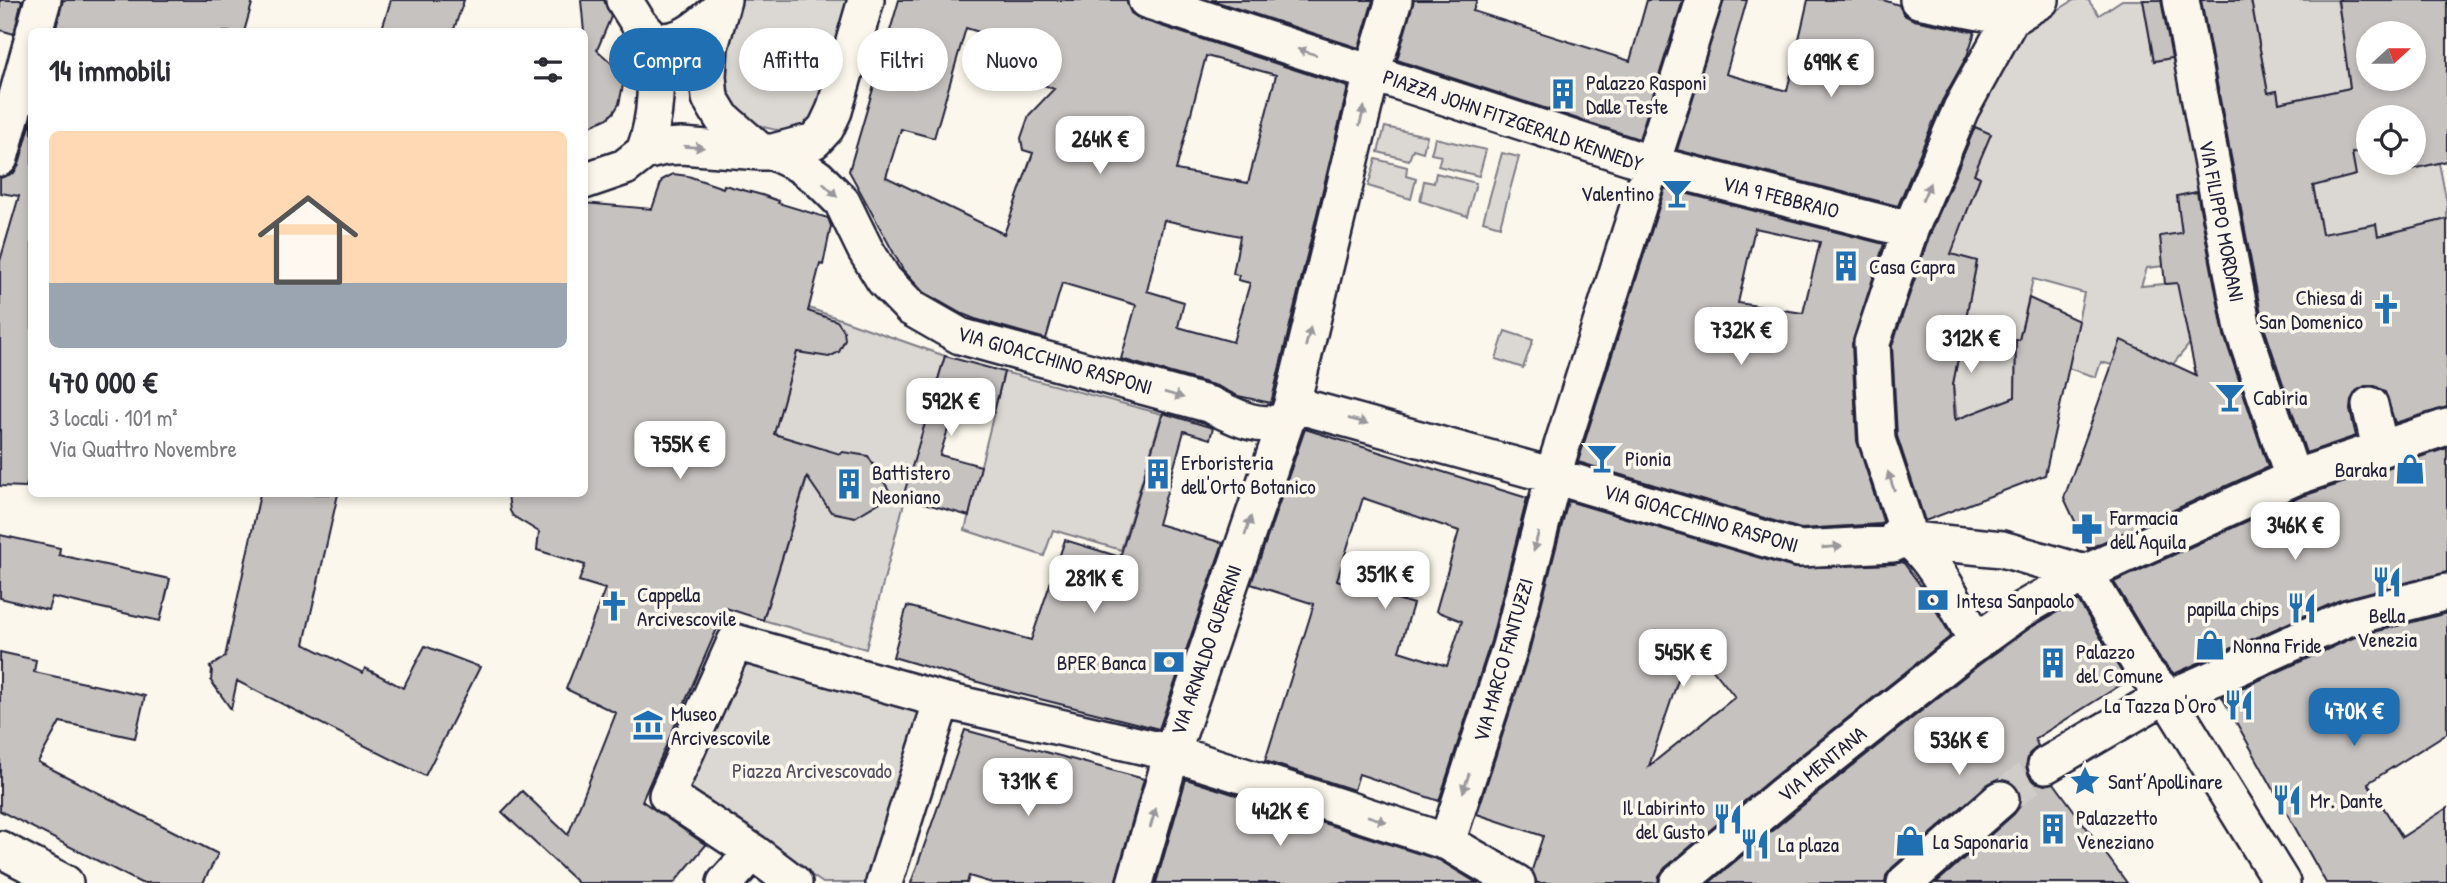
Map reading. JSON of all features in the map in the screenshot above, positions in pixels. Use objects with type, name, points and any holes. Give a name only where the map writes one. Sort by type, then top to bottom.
[{"type":"street","points":[[33,28],[43,0]]},
{"type":"street","points":[[624,0],[643,28]]},
{"type":"street","points":[[588,180],[625,167],[644,152],[664,147],[767,152],[814,141],[826,128],[834,111],[866,0]]},
{"type":"street","points":[[1146,0],[1373,73],[1394,0]]},
{"type":"street","points":[[1652,164],[1704,0]]},
{"type":"street","points":[[1918,0],[2011,18]]},
{"type":"street","points":[[1973,645],[1925,553],[1901,539],[1905,523],[1877,440],[1872,343],[1910,230],[1961,109],[2011,18],[2041,0]]},
{"type":"street","name":"VIA FILIPPO MORDANI","points":[[2181,0],[2243,329],[2293,478]]},
{"type":"street","points":[[687,28],[708,10]]},
{"type":"street","points":[[708,10],[710,98],[722,118],[767,152]]},
{"type":"street","points":[[0,158],[25,50]]},
{"type":"street","name":"PIAZZA JOHN FITZGERALD KENNEDY","points":[[1288,412],[1373,73],[1652,164],[1554,476]]},
{"type":"street","points":[[644,152],[656,112],[655,91]]},
{"type":"street","name":"VIA GIOACCHINO RASPONI","points":[[767,152],[798,164],[818,178],[842,202],[865,249],[884,279],[911,308],[960,336],[1211,405],[1241,419],[1265,425],[1288,412]]},
{"type":"street","name":"VIA 9 FEBBRAIO","points":[[1652,164],[1910,230]]},
{"type":"street","points":[[2370,405],[2380,449]]},
{"type":"street","points":[[1288,412],[1554,476]]},
{"type":"street","name":"VIA ARNALDO GUERRINI","points":[[1135,883],[1159,751],[1288,412]]},
{"type":"street","name":"VIA MENTANA","points":[[1678,883],[1784,794],[2020,611],[2085,573],[2293,478],[2447,427]]},
{"type":"street","name":"VIA GIOACCHINO RASPONI","points":[[1554,476],[1799,549],[1901,539],[2002,549],[2085,573]]},
{"type":"street","name":"VIA MARCO FANTUZZI","points":[[1447,842],[1510,647],[1554,476]]},
{"type":"street","points":[[2085,573],[2144,671],[2166,695],[2282,883]]},
{"type":"street","points":[[2046,765],[2166,695],[2203,684],[2348,618],[2447,592]]},
{"type":"street","points":[[794,883],[753,852],[667,795],[735,642],[942,700],[1159,751],[1447,842],[1517,883]]},
{"type":"street","points":[[884,883],[942,700]]},
{"type":"street","points":[[1905,883],[2001,799]]},
{"type":"street","points":[[0,849],[65,883]]},
{"type":"street","points":[[725,883],[753,852]]},
{"type":"green space","points":[[742,0],[851,0],[843,28],[739,28],[739,91],[824,91],[816,119],[805,125],[785,130],[764,127],[736,109],[724,91],[726,50]]},
{"type":"green space","points":[[2074,0],[2088,0],[2099,15],[2122,0],[2143,0],[2154,61],[2178,57],[2202,191],[2177,196],[2182,233],[2161,236],[2163,266],[2147,268],[2141,286],[2185,282],[2190,303],[2182,306],[2184,318],[2197,335],[2169,369],[2121,341],[2112,365],[2101,362],[2096,377],[2068,368],[2084,293],[2033,279],[2019,340],[2016,341],[2015,397],[1957,420],[1953,384],[1977,262],[1922,246],[1935,211],[1964,220],[1980,178],[1974,174],[1990,134],[1970,125],[2016,40],[2026,30]]},
{"type":"green space","points":[[2251,0],[2337,0],[2342,25],[2356,54],[2356,87],[2279,103],[2277,91],[2268,93]]},
{"type":"green space","points":[[1385,127],[1427,136],[1423,152],[1413,149],[1409,160],[1378,152]]},
{"type":"green space","points":[[1435,138],[1486,150],[1479,176],[1438,166],[1441,156],[1431,154]]},
{"type":"green space","points":[[2356,152],[2356,175],[2426,175],[2426,166],[2439,163],[2447,203],[2447,219],[2378,236],[2322,234],[2309,162],[2327,182],[2355,175],[2352,153]]},
{"type":"green space","points":[[1502,153],[1519,157],[1500,226],[1483,221]]},
{"type":"green space","points":[[1376,159],[1407,167],[1406,176],[1416,179],[1411,199],[1368,186]]},
{"type":"green space","points":[[1436,173],[1476,183],[1467,216],[1420,201],[1424,181],[1434,183]]},
{"type":"green space","points":[[809,308],[945,356],[866,649],[763,620],[817,447],[774,434]]},
{"type":"green space","points":[[1505,331],[1533,340],[1523,368],[1496,359]]},
{"type":"green space","points":[[1004,372],[1162,414],[1121,550],[1053,530],[1044,556],[965,530]]},
{"type":"green space","name":"Piazza Arcivescovado","points":[[744,658],[927,712],[865,883],[823,883],[687,791]]},
{"type":"building","points":[[0,0],[22,0],[14,34],[0,30]]},
{"type":"building","points":[[63,0],[253,0],[245,28],[56,28]]},
{"type":"building","points":[[391,0],[464,0],[454,28],[382,28]]},
{"type":"building","points":[[581,0],[604,0],[611,17],[597,50],[609,61],[609,91],[622,91],[614,112],[608,118],[588,127],[588,28],[584,28]]},
{"type":"building","points":[[899,0],[1126,0],[1131,13],[1140,19],[1348,87],[1271,403],[1238,396],[1217,386],[1121,359],[1136,305],[1062,283],[1046,339],[960,313],[923,292],[903,270],[849,171],[872,91],[948,91],[934,138],[901,129],[886,177],[1004,234],[1033,153],[1023,150],[1021,138],[1029,115],[1052,91],[1062,91],[1062,28],[962,28],[962,42],[948,90],[948,28],[891,28]],"holes":[[[1206,56],[1276,75],[1248,183],[1176,170]],[[1164,220],[1240,236],[1233,274],[1239,275],[1238,280],[1250,283],[1233,342],[1178,327],[1184,302],[1147,291]]]},
{"type":"building","points":[[1211,0],[1373,0],[1359,48]]},
{"type":"building","name":"Palazzo Rasponi Dalle Teste","points":[[1414,0],[1477,0],[1473,11],[1630,61],[1647,0],[1683,0],[1639,139],[1397,60]]},
{"type":"building","points":[[1724,0],[1747,0],[1726,74],[1787,91],[1808,0],[1883,0],[1899,5],[1904,15],[1914,20],[1975,32],[1967,56],[1942,101],[1898,206],[1677,150]]},
{"type":"building","points":[[2143,0],[2161,0],[2172,58],[2154,61]]},
{"type":"building","points":[[2201,0],[2251,0],[2268,93],[2277,91],[2279,103],[2350,88],[2338,0],[2447,0],[2447,161],[2426,166],[2426,105],[2356,105],[2356,152],[2352,153],[2356,175],[2313,186],[2322,234],[2376,224],[2378,236],[2447,219],[2447,407],[2395,423],[2385,392],[2375,386],[2365,386],[2356,391],[2351,400],[2350,410],[2356,436],[2306,453],[2263,324]]},
{"type":"building","points":[[1975,127],[1991,134],[1974,174],[1980,177],[1951,254],[1977,261],[1953,384],[1955,420],[2015,397],[2016,340],[2019,340],[2029,298],[2079,321],[2045,475],[1925,521],[1897,436],[1892,346],[1929,237]]},
{"type":"building","points":[[28,133],[26,487],[0,486],[0,261],[19,196],[0,193],[0,178],[14,173]]},
{"type":"building","points":[[673,174],[688,176],[723,188],[724,185],[762,195],[779,201],[778,203],[828,218],[831,226],[823,265],[820,264],[808,311],[837,321],[844,331],[845,340],[839,352],[829,357],[797,352],[774,434],[840,454],[843,452],[868,456],[892,495],[855,517],[831,512],[807,477],[763,620],[726,608],[642,801],[706,845],[674,883],[578,883],[502,812],[522,791],[568,835],[616,713],[566,689],[605,589],[579,581],[585,565],[537,550],[539,532],[513,516],[508,497],[588,497],[588,203],[652,209],[662,180]]},
{"type":"building","points":[[1665,188],[1884,244],[1852,344],[1857,441],[1883,521],[1881,524],[1801,529],[1578,462]],"holes":[[[1755,228],[1820,242],[1803,313],[1738,303]]]},
{"type":"building","points":[[2197,192],[2224,335],[2268,467],[2088,549],[2064,498],[2121,340],[2196,375],[2177,283],[2165,284],[2160,236],[2182,233],[2177,196]]},
{"type":"building","points":[[945,356],[1004,372],[994,412],[957,400],[940,455],[981,466],[969,516],[903,497]]},
{"type":"building","points":[[1163,413],[1213,428],[1210,439],[1184,431],[1158,524],[1223,543],[1159,729],[1012,692],[893,657],[907,606],[1031,640],[1065,540],[1120,557]]},
{"type":"building","points":[[1305,429],[1527,498],[1491,641],[1439,801],[1359,774],[1354,790],[1265,761],[1314,604],[1251,584]],"holes":[[[1363,498],[1459,531],[1436,611],[1462,621],[1447,666],[1399,651],[1413,604],[1337,580]]]},
{"type":"building","points":[[2447,448],[2447,572],[2340,600],[2174,674],[2160,659],[2114,582],[2300,497]]},
{"type":"building","points":[[259,497],[337,497],[304,644],[363,673],[365,668],[403,688],[425,646],[480,667],[425,776],[237,681],[231,709],[211,681],[210,667],[225,657]]},
{"type":"building","points":[[1568,501],[1794,568],[1903,562],[1926,593],[1951,636],[1771,779],[1665,868],[1658,883],[1537,883],[1532,870],[1543,836],[1477,814],[1529,652]],"holes":[[[1691,642],[1735,697],[1649,766]]]},
{"type":"building","points":[[0,535],[60,548],[59,555],[170,579],[160,621],[52,597],[48,610],[0,598]]},
{"type":"building","points":[[2078,600],[2127,681],[2035,739],[2038,746],[2029,754],[2026,766],[2029,776],[2035,782],[2045,785],[2054,783],[2127,883],[1936,883],[2020,806],[2021,796],[2017,786],[2008,780],[1998,779],[1988,784],[1892,868],[1885,883],[1709,883],[1980,664],[2030,628]]},
{"type":"building","points":[[2447,613],[2447,733],[2368,783],[2402,837],[2447,808],[2447,883],[2326,883],[2222,697],[2355,637]]},
{"type":"building","points":[[0,652],[36,660],[34,672],[145,696],[135,738],[60,722],[38,762],[218,854],[203,883],[141,883],[0,811]]},
{"type":"building","points":[[965,730],[1144,779],[1115,883],[992,883],[969,876],[967,883],[911,883]]},
{"type":"building","points":[[1186,779],[1439,860],[1477,883],[1156,883]]},
{"type":"tunnel","points":[[2001,799],[2046,765]]},
{"type":"place","name":"Palazzo Rasponi Dalle Teste","points":[[1563,94]]},
{"type":"place","name":"Valentino","points":[[1677,193]]},
{"type":"place","name":"Casa Capra","points":[[1846,266]]},
{"type":"place","name":"Chiesa di San Domenico","points":[[2386,309]]},
{"type":"place","name":"Cabiria","points":[[2230,397]]},
{"type":"place","name":"Pionia","points":[[1602,458]]},
{"type":"place","name":"Baraka","points":[[2410,469]]},
{"type":"place","name":"Erboristeria dell'Orto Botanico","points":[[1158,474]]},
{"type":"place","name":"Battistero Neoniano","points":[[849,484]]},
{"type":"place","name":"Farmacia dell'Aquila","points":[[2087,529]]},
{"type":"place","name":"Bella Venezia","points":[[2387,582]]},
{"type":"place","name":"Intesa Sanpaolo","points":[[1933,600]]},
{"type":"place","name":"Cappella Arcivescovile","points":[[614,606]]},
{"type":"place","name":"papilla chips","points":[[2302,608]]},
{"type":"place","name":"Nonna Fride","points":[[2210,645]]},
{"type":"place","name":"BPER Banca","points":[[1169,662]]},
{"type":"place","name":"Palazzo del Comune","points":[[2053,663]]},
{"type":"place","name":"La Tazza D'Oro","points":[[2239,705]]},
{"type":"place","name":"Museo Arcivescovile","points":[[648,725]]},
{"type":"place","name":"Sant’Apollinare","points":[[2085,781]]},
{"type":"place","name":"Mr. Dante","points":[[2287,800]]},
{"type":"place","name":"Il Labirinto del Gusto","points":[[1728,819]]},
{"type":"place","name":"Palazzetto Veneziano","points":[[2053,829]]},
{"type":"place","name":"La Saponaria","points":[[1910,841]]},
{"type":"place","name":"La plaza","points":[[1755,844]]}]
